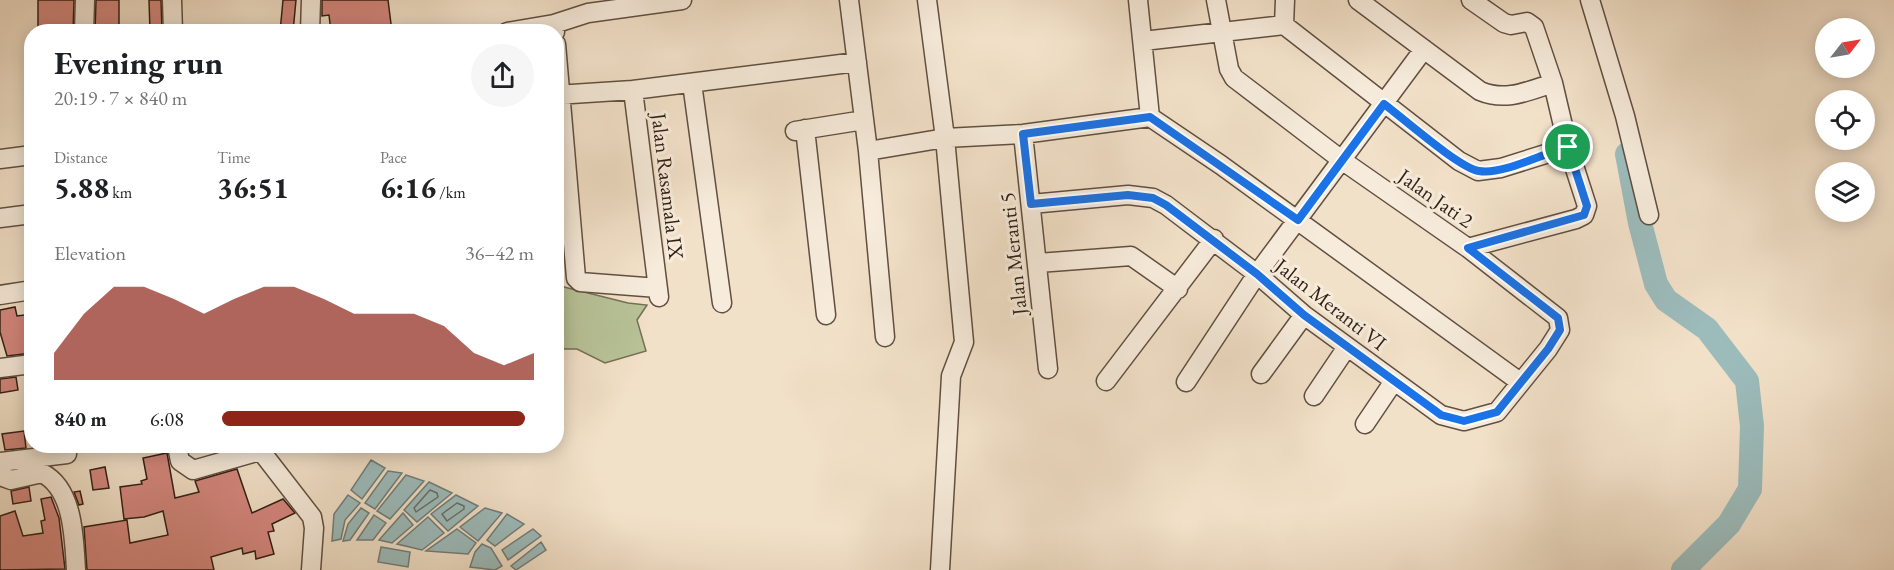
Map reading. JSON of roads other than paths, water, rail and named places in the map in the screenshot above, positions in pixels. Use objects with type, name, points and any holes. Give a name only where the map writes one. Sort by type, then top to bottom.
[{"type":"street","points":[[84,24],[85,0]]},
{"type":"street","points":[[172,0],[173,24]]},
{"type":"street","points":[[310,24],[311,0]]},
{"type":"street","points":[[561,24],[587,6],[682,0]]},
{"type":"street","points":[[849,0],[868,151],[885,338]]},
{"type":"street","points":[[927,0],[945,138],[964,342],[951,376],[940,570]]},
{"type":"street","points":[[1138,0],[1150,117]]},
{"type":"street","name":"Jalan Jati 2","points":[[1216,0],[1220,31],[1229,69],[1234,78],[1343,161],[1468,248],[1558,318]]},
{"type":"street","points":[[1284,25],[1285,0]]},
{"type":"street","points":[[1358,0],[1480,91],[1495,98],[1508,97],[1553,83]]},
{"type":"street","points":[[1468,248],[1576,219],[1584,215],[1587,206],[1568,147],[1553,83],[1534,27],[1527,22],[1511,25],[1504,23],[1471,0]]},
{"type":"street","points":[[1590,0],[1625,116],[1649,215]]},
{"type":"street","points":[[1143,41],[1284,25],[1459,161],[1478,171],[1501,168],[1568,147]]},
{"type":"street","points":[[1186,382],[1257,274],[1424,49]]},
{"type":"street","points":[[564,95],[633,90],[857,62]]},
{"type":"street","points":[[692,83],[722,303]]},
{"type":"street","name":"Jalan Rasamala IX","points":[[564,149],[576,278],[580,282],[619,285],[658,293],[633,90]]},
{"type":"street","points":[[868,151],[945,138],[1023,134],[1150,117],[1298,220],[1520,382]]},
{"type":"street","points":[[826,315],[800,130],[864,120]]},
{"type":"street","name":"Jalan Meranti 5","points":[[1023,134],[1048,369]]},
{"type":"street","points":[[0,159],[24,156]]},
{"type":"street","name":"Jalan Meranti VI","points":[[1031,204],[1128,195],[1153,198],[1214,239],[1304,315],[1441,415],[1464,421],[1497,412],[1548,349],[1560,330],[1558,318]]},
{"type":"street","points":[[0,218],[24,215]]},
{"type":"street","points":[[1106,381],[1214,239]]},
{"type":"street","points":[[1038,263],[1131,256],[1178,289]]},
{"type":"street","points":[[0,294],[24,291]]},
{"type":"street","points":[[1261,374],[1304,315]]},
{"type":"street","points":[[1314,396],[1347,347]]},
{"type":"street","points":[[0,368],[24,364]]},
{"type":"street","points":[[1365,424],[1394,381]]},
{"type":"street","points":[[178,453],[180,461],[194,470],[244,453]]},
{"type":"street","points":[[263,453],[312,517],[314,528],[312,566]]},
{"type":"street","points":[[0,462],[67,454]]},
{"type":"street","points":[[0,476],[11,480],[42,473],[55,482],[70,518],[76,570]]},
{"type":"water","points":[[371,460],[385,468],[362,499],[351,490]]},
{"type":"water","points":[[388,471],[402,473],[375,509],[365,503]]},
{"type":"water","points":[[406,475],[424,481],[390,519],[377,511]]},
{"type":"water","points":[[429,482],[452,493],[417,522],[404,510]]},
{"type":"water","points":[[348,495],[360,503],[345,520],[341,539],[332,541],[334,514]]},
{"type":"water","points":[[456,495],[478,506],[448,531],[431,514]]},
{"type":"water","points":[[361,508],[369,513],[350,540],[343,541],[348,524]]},
{"type":"water","points":[[485,508],[502,513],[478,541],[460,527]]},
{"type":"water","points":[[403,513],[413,525],[392,543],[379,540]]},
{"type":"water","points":[[507,514],[524,524],[495,546],[487,540]]},
{"type":"water","points":[[374,515],[386,523],[373,540],[357,540]]},
{"type":"water","points":[[428,517],[444,533],[422,550],[397,544]]},
{"type":"water","points":[[457,529],[476,543],[468,554],[426,551]]},
{"type":"water","points":[[533,529],[541,536],[508,560],[502,550]]},
{"type":"water","points":[[541,542],[546,550],[516,570],[511,566]]},
{"type":"water","points":[[482,544],[491,548],[502,566],[495,570],[470,567],[475,552]]},
{"type":"water","points":[[381,547],[410,552],[408,567],[378,562]]},
{"type":"waterway","points":[[1627,154],[1640,223],[1656,284],[1666,300],[1707,329],[1747,381],[1752,426],[1750,489],[1729,524],[1683,570]]}]
